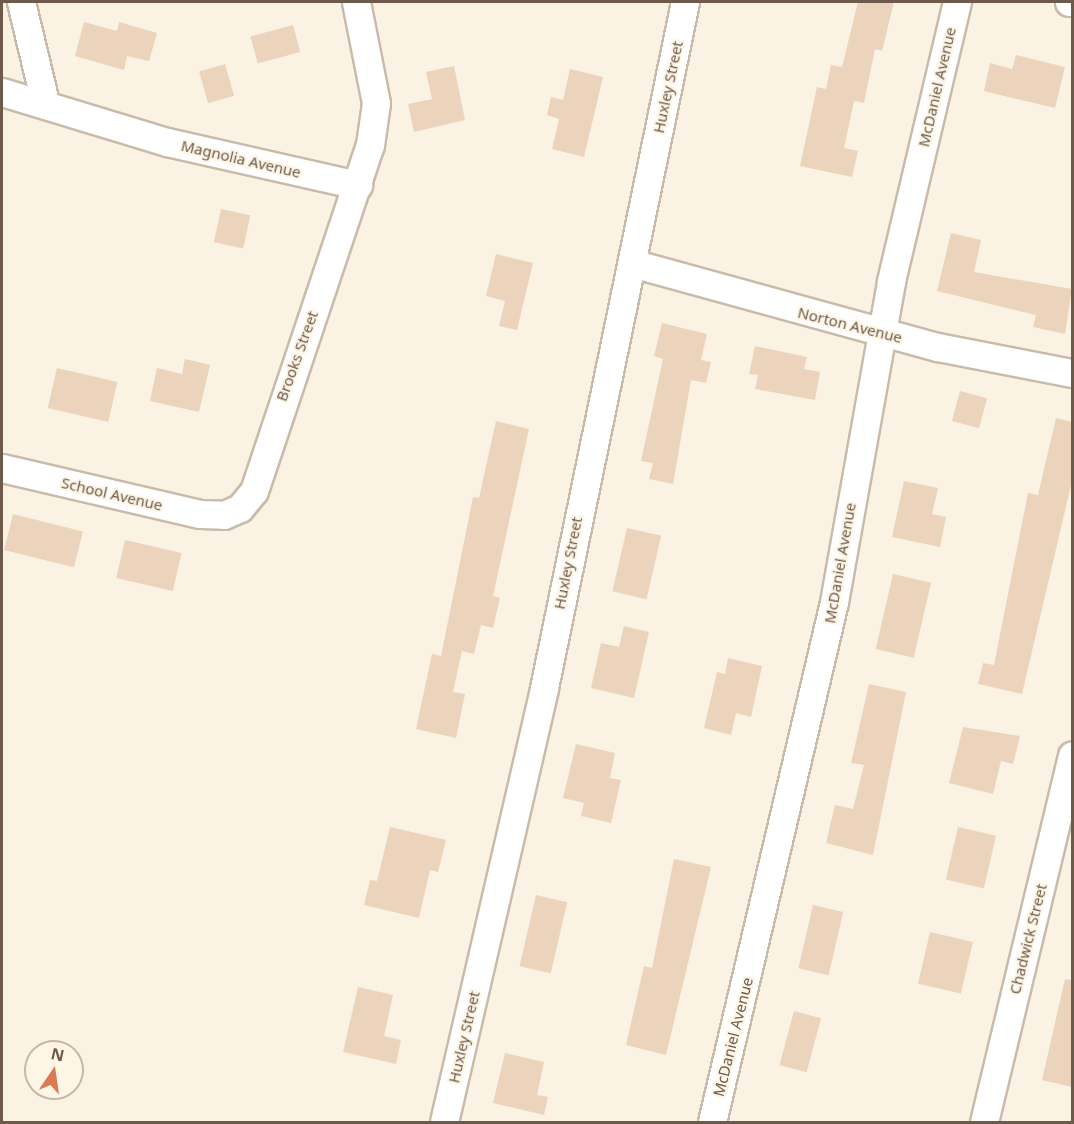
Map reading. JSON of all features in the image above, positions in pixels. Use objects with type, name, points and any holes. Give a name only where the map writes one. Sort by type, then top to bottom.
[{"type":"street","points":[[21,2],[45,102]]},
{"type":"street","points":[[356,2],[376,104],[358,185]]},
{"type":"street","name":"Huxley Street","points":[[444,1122],[544,688],[686,2]]},
{"type":"street","name":"McDaniel Avenue","points":[[712,1122],[834,602],[881,333],[957,2]]},
{"type":"street","name":"Magnolia Avenue","points":[[2,93],[45,102],[167,142],[358,185]]},
{"type":"street","name":"Brooks Street","points":[[224,515],[240,508],[254,490],[279,403],[358,185]]},
{"type":"street","name":"Norton Avenue","points":[[632,263],[881,333],[1072,373]]},
{"type":"street","name":"School Avenue","points":[[2,468],[224,515]]},
{"type":"street","name":"Chadwick Street","points":[[984,1122],[1072,755]]},
{"type":"building","points":[[858,2],[894,2],[882,51],[875,49],[864,103],[854,101],[844,148],[858,151],[852,177],[800,166],[817,87],[826,89],[831,65],[842,67]]},
{"type":"building","points":[[84,22],[117,31],[119,22],[157,33],[149,61],[127,56],[124,70],[75,56]]},
{"type":"building","points":[[293,25],[300,52],[258,63],[250,36]]},
{"type":"building","points":[[1016,55],[1065,67],[1055,108],[984,91],[990,63],[1012,69]]},
{"type":"building","points":[[225,64],[234,96],[208,103],[199,71]]},
{"type":"building","points":[[454,66],[465,120],[414,132],[408,104],[432,99],[426,72]]},
{"type":"building","points":[[570,69],[603,77],[584,157],[552,149],[559,119],[547,115],[551,97],[563,100]]},
{"type":"building","points":[[221,209],[250,215],[243,248],[214,242]]},
{"type":"building","points":[[951,233],[981,240],[974,272],[1072,289],[1065,334],[1033,327],[1036,315],[937,291]]},
{"type":"building","points":[[496,254],[533,263],[517,330],[499,326],[505,301],[486,296]]},
{"type":"building","points":[[662,323],[707,334],[701,360],[711,362],[706,383],[691,380],[673,484],[649,479],[653,463],[641,461],[663,359],[654,356]]},
{"type":"building","points":[[755,346],[807,357],[804,369],[820,372],[815,400],[755,389],[758,375],[749,374]]},
{"type":"building","points":[[185,359],[210,365],[199,412],[150,401],[157,368],[182,374]]},
{"type":"building","points":[[57,368],[117,382],[108,422],[48,408]]},
{"type":"building","points":[[960,391],[987,398],[979,428],[952,421]]},
{"type":"building","points":[[1056,418],[1072,422],[1072,481],[1022,694],[978,684],[983,663],[994,665],[1028,493],[1038,495]]},
{"type":"building","points":[[496,421],[529,429],[493,596],[500,598],[493,628],[481,625],[474,654],[462,651],[453,692],[465,694],[456,738],[416,729],[432,654],[441,656],[473,497],[479,498]]},
{"type":"building","points":[[904,481],[938,488],[932,514],[946,517],[940,547],[892,537]]},
{"type":"building","points":[[13,514],[83,531],[74,567],[4,550]]},
{"type":"building","points":[[627,528],[661,536],[646,599],[612,591]]},
{"type":"building","points":[[125,540],[182,553],[173,591],[116,578]]},
{"type":"building","points":[[893,574],[931,583],[914,658],[876,649]]},
{"type":"building","points":[[624,626],[649,632],[634,698],[591,688],[601,643],[619,647]]},
{"type":"building","points":[[728,658],[762,666],[751,717],[736,713],[731,735],[704,728],[717,672],[725,674]]},
{"type":"building","points":[[869,684],[906,692],[873,855],[826,843],[835,805],[853,809],[864,765],[851,763]]},
{"type":"building","points":[[963,727],[1020,736],[1013,764],[1001,761],[993,794],[949,783]]},
{"type":"building","points":[[576,744],[615,753],[610,778],[621,780],[611,823],[581,816],[584,803],[563,798]]},
{"type":"building","points":[[390,827],[446,840],[438,872],[430,870],[419,918],[364,905],[370,880],[377,881]]},
{"type":"building","points":[[958,827],[996,836],[984,888],[946,880]]},
{"type":"building","points":[[674,859],[711,867],[666,1055],[626,1045],[644,966],[652,968]]},
{"type":"building","points":[[536,895],[567,902],[551,973],[520,966]]},
{"type":"building","points":[[813,905],[843,912],[829,975],[798,968]]},
{"type":"building","points":[[930,932],[973,942],[961,994],[918,984]]},
{"type":"building","points":[[1065,979],[1072,980],[1072,1087],[1042,1080]]},
{"type":"building","points":[[358,987],[393,995],[384,1036],[401,1040],[396,1064],[343,1052]]},
{"type":"building","points":[[794,1011],[821,1018],[807,1072],[780,1065]]},
{"type":"building","points":[[505,1053],[544,1062],[537,1095],[548,1097],[544,1115],[493,1103]]}]
